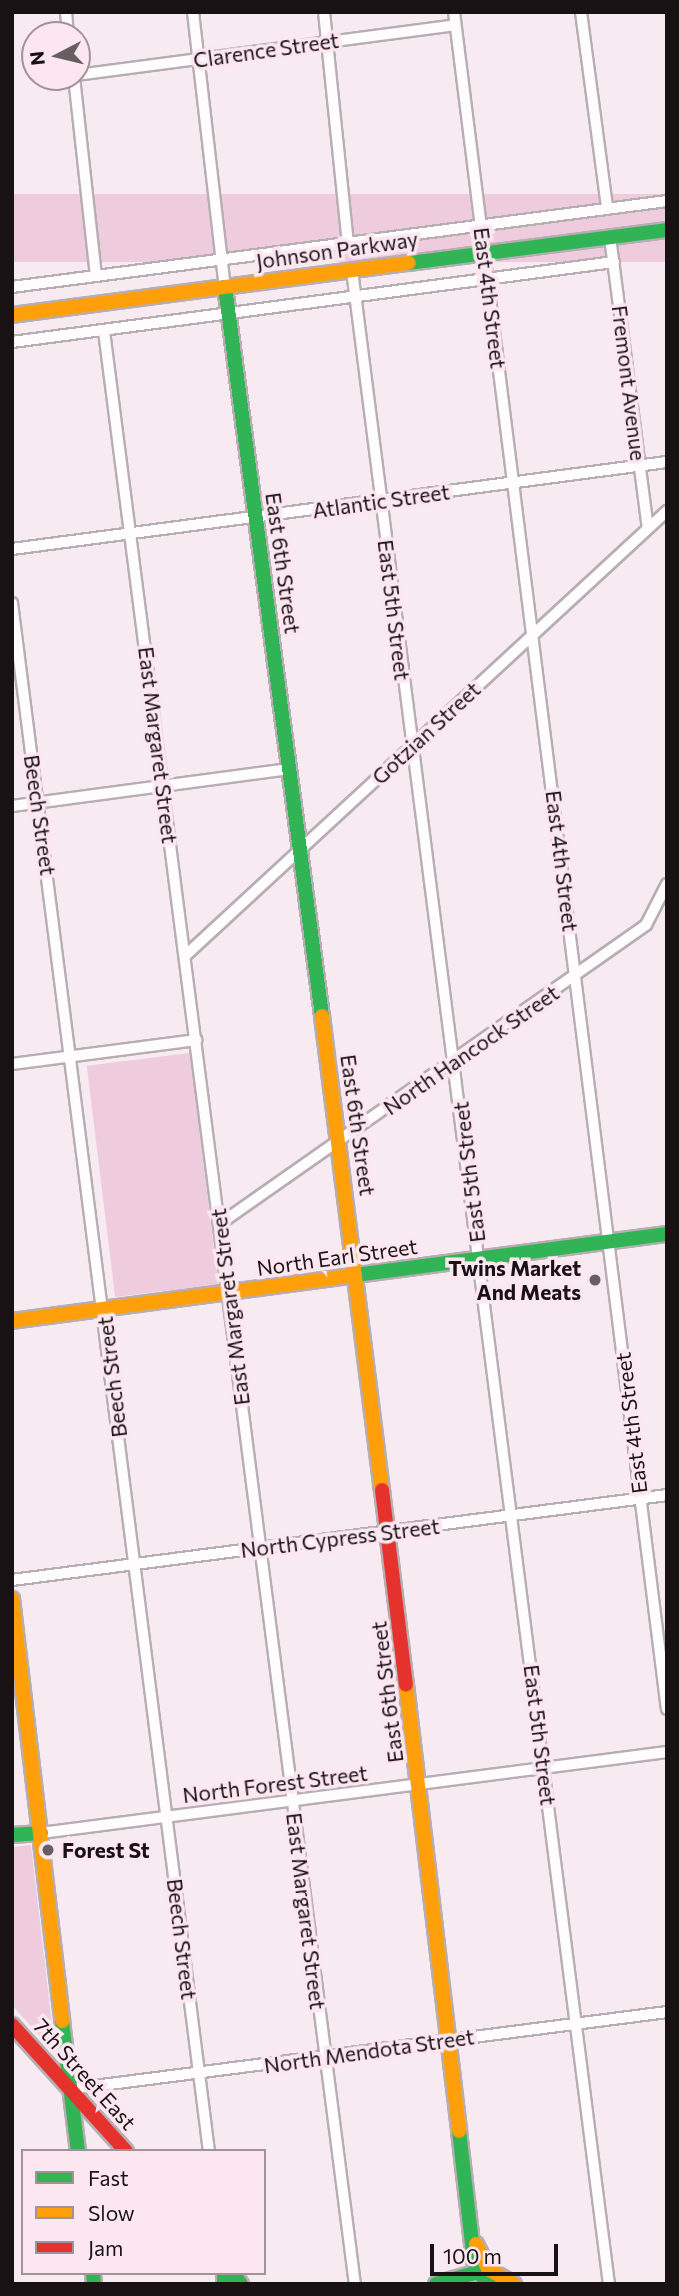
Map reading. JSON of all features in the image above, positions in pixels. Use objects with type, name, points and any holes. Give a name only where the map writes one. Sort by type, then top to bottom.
[{"type":"street","name":"East 6th Street","points":[[193,12],[228,313],[357,1275],[475,2243],[489,2276]]},
{"type":"street","points":[[324,12],[348,243]]},
{"type":"street","name":"East 4th Street","points":[[454,12],[667,1709]]},
{"type":"street","points":[[581,12],[607,208]]},
{"type":"street","name":"Clarence Street","points":[[91,74],[455,25]]},
{"type":"street","points":[[77,91],[96,276]]},
{"type":"street","name":"Johnson Parkway","points":[[12,287],[667,201]]},
{"type":"street","name":"Johnson Parkway","points":[[12,315],[667,230]]},
{"type":"street","name":"Fremont Avenue","points":[[610,237],[648,529]]},
{"type":"street","points":[[12,342],[614,262]]},
{"type":"street","name":"East 5th Street","points":[[352,270],[609,2284]]},
{"type":"street","name":"East Margaret Street","points":[[104,331],[221,1223],[259,1548],[355,2284]]},
{"type":"street","name":"Atlantic Street","points":[[12,549],[667,462]]},
{"type":"street","name":"Gotzian Street","points":[[186,954],[667,511]]},
{"type":"street","name":"Beech Street","points":[[12,603],[72,1056],[209,2149]]},
{"type":"street","points":[[12,806],[290,769]]},
{"type":"street","name":"North Hancock Street","points":[[221,1223],[339,1143],[654,918],[667,884]]},
{"type":"street","points":[[12,1064],[196,1040]]},
{"type":"street","name":"North Earl Street","points":[[12,1321],[667,1234]]},
{"type":"street","name":"North Cypress Street","points":[[12,1580],[667,1495]]},
{"type":"street","points":[[12,1599],[78,2149]]},
{"type":"street","name":"North Forest Street","points":[[12,1835],[292,1803],[667,1752]]},
{"type":"street","name":"North Mendota Street","points":[[71,2089],[667,2012]]},
{"type":"street","name":"7th Street East","points":[[12,2025],[125,2149]]},
{"type":"street","points":[[444,2283],[489,2276],[514,2284]]},
{"type":"shaded area","points":[[12,194],[667,194],[667,262],[12,262]]},
{"type":"shaded area","points":[[190,1053],[218,1284],[115,1297],[87,1066]]},
{"type":"shaded area","points":[[31,1845],[53,2051],[12,2005],[12,1847]]},
{"type":"traffic: fast","points":[[409,263],[667,230]]},
{"type":"traffic: fast","points":[[225,287],[322,1016]]},
{"type":"traffic: fast","points":[[355,1275],[667,1234]]},
{"type":"traffic: fast","points":[[12,1835],[41,1833]]},
{"type":"traffic: fast","points":[[62,2021],[78,2149]]},
{"type":"traffic: fast","points":[[459,2131],[474,2260],[482,2276],[499,2284]]},
{"type":"traffic: fast","points":[[436,2284],[485,2270]]},
{"type":"traffic: fast","points":[[93,2275],[94,2284]]},
{"type":"traffic: fast","points":[[224,2275],[224,2284]]},
{"type":"traffic: fast","points":[[234,2275],[241,2284]]},
{"type":"traffic: slow","points":[[12,315],[409,263]]},
{"type":"traffic: slow","points":[[322,1016],[382,1490]]},
{"type":"traffic: slow","points":[[12,1321],[355,1275]]},
{"type":"traffic: slow","points":[[12,1599],[62,2021]]},
{"type":"traffic: slow","points":[[406,1685],[459,2131]]},
{"type":"traffic: slow","points":[[476,2244],[488,2269],[514,2284]]},
{"type":"traffic: jam","points":[[382,1490],[406,1685]]},
{"type":"traffic: jam","points":[[12,2025],[124,2149]]},
{"type":"place","name":"Twins Market And Meats","points":[[595,1280]]},
{"type":"place","name":"Forest St","points":[[48,1850]]}]
